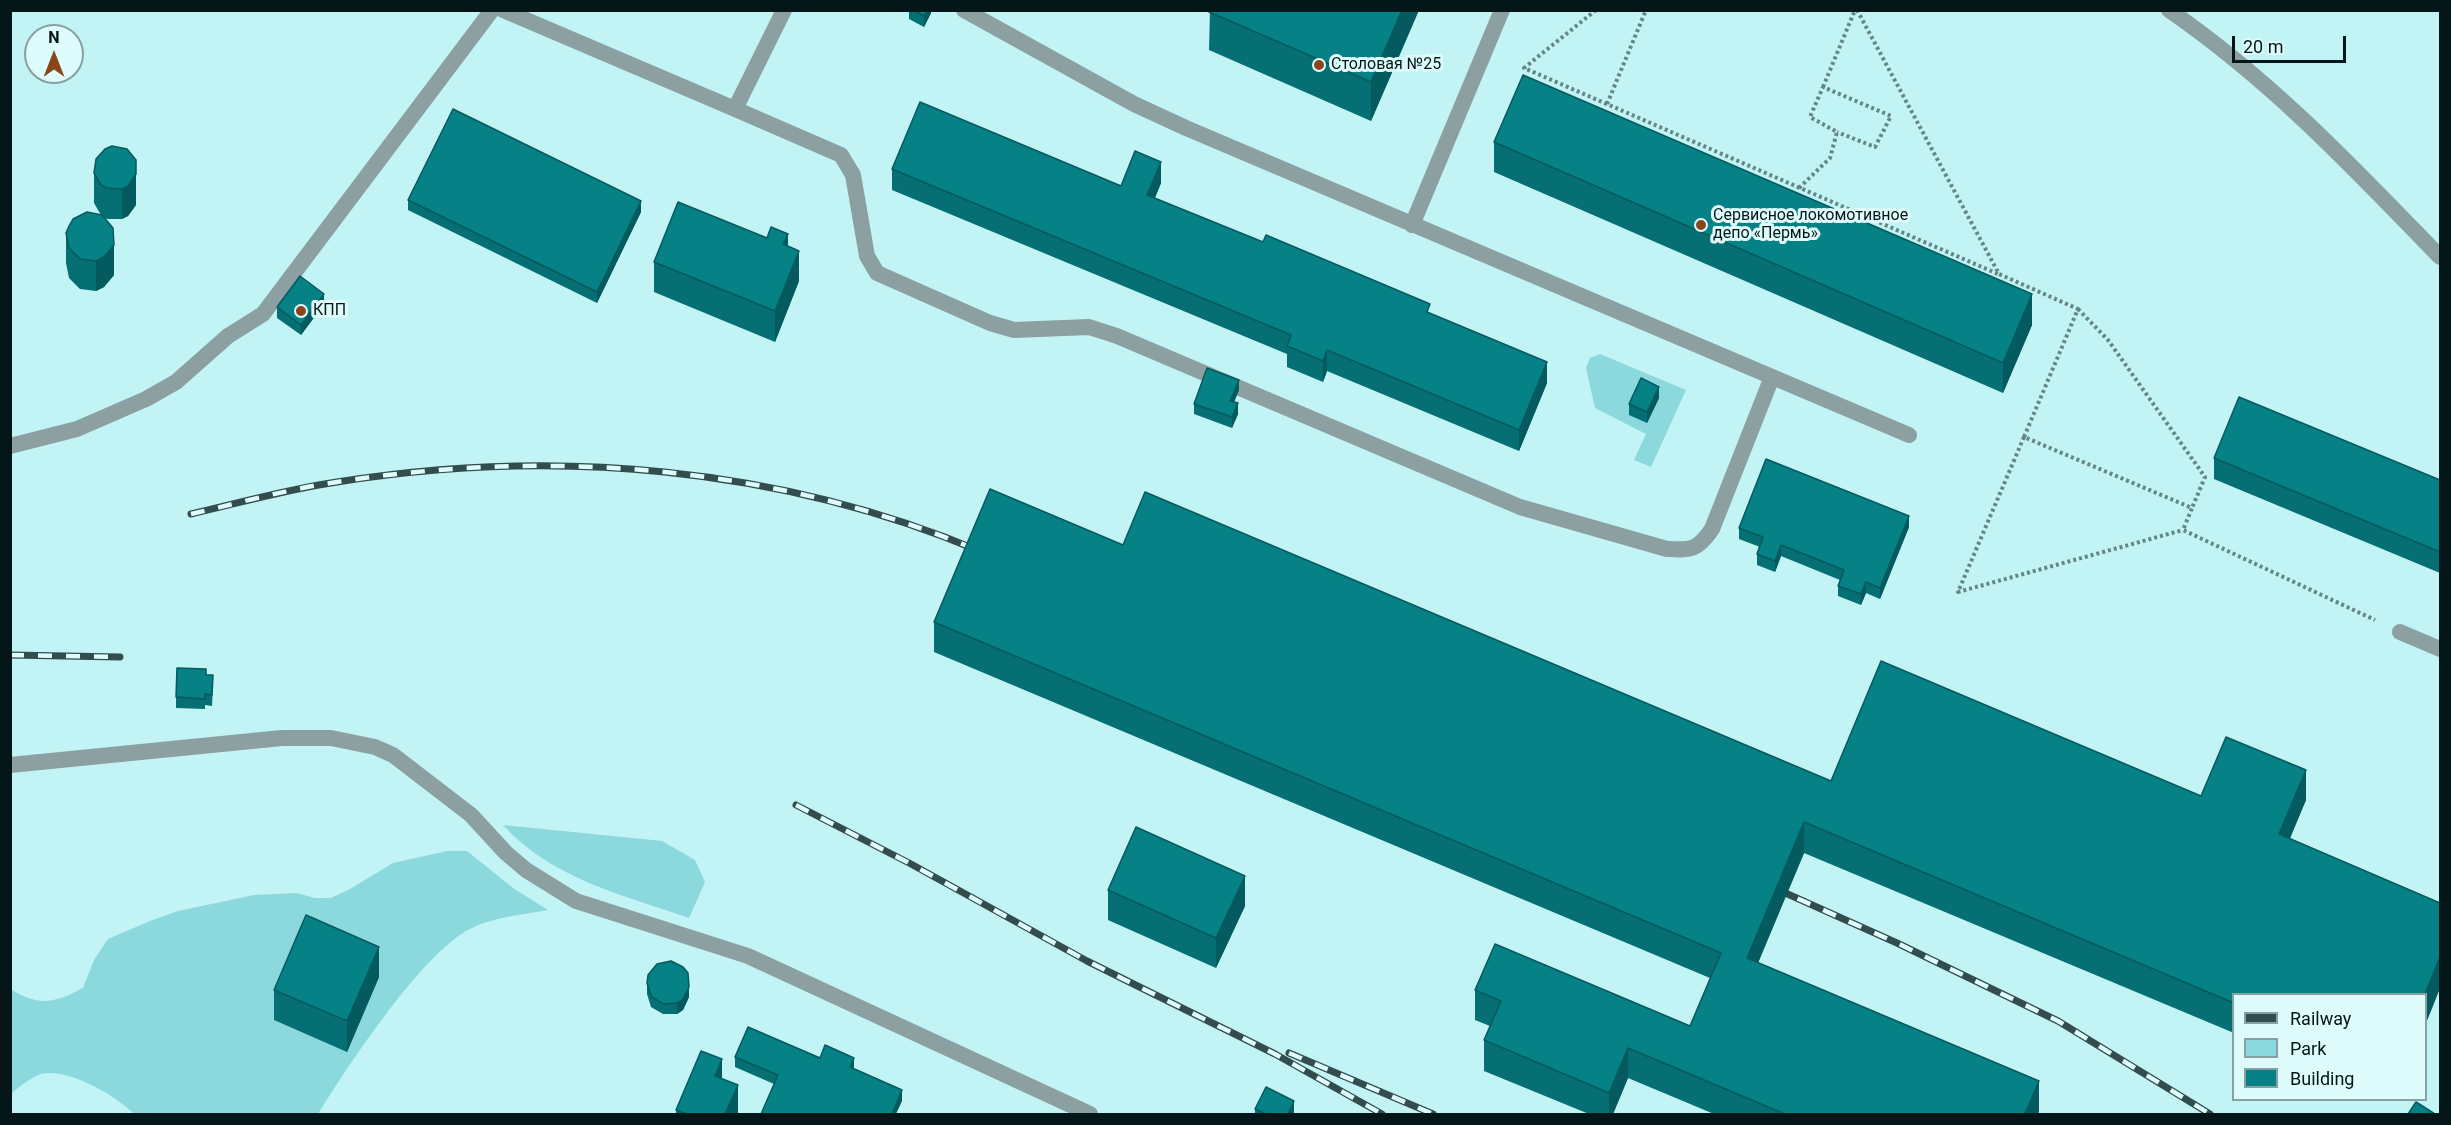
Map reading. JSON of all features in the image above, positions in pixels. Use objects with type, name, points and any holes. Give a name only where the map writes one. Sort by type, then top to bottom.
[{"type":"lane","points":[[10,446],[77,429],[146,399],[176,381],[228,336],[262,314],[492,10]]},
{"type":"lane","points":[[504,10],[841,155],[853,175],[858,194],[867,256],[877,273],[901,285],[990,323],[1014,330],[1089,327],[1117,336],[1520,507],[1667,549],[1689,550],[1702,544],[1712,529],[1772,377]]},
{"type":"lane","points":[[735,109],[784,10]]},
{"type":"lane","points":[[964,10],[1134,104],[1412,225],[1909,435]]},
{"type":"lane","points":[[1412,225],[1502,10]]},
{"type":"lane","points":[[2169,10],[2230,54],[2300,114],[2440,256]]},
{"type":"lane","points":[[2400,632],[2440,649]]},
{"type":"lane","points":[[10,765],[282,738],[331,738],[375,747],[393,755],[471,815],[506,853],[526,870],[576,901],[748,956],[1090,1114]]},
{"type":"path","points":[[1596,10],[1524,68],[2079,309],[2108,340],[2205,477],[2183,530]]},
{"type":"path","points":[[1607,104],[1646,10]]},
{"type":"path","points":[[1823,87],[1891,116],[1875,147],[1837,132],[1810,117],[1856,10]]},
{"type":"path","points":[[1856,10],[1999,274]]},
{"type":"path","points":[[1799,188],[1830,158],[1837,132]]},
{"type":"path","points":[[2079,309],[1958,592],[2183,530],[2400,632]]},
{"type":"path","points":[[2024,437],[2192,508]]},
{"type":"green space","points":[[1600,354],[1686,390],[1651,467],[1634,460],[1646,434],[1595,408],[1586,368],[1590,358]]},
{"type":"green space","points":[[503,825],[662,841],[695,860],[705,882],[689,918],[614,893],[566,872],[522,844]]},
{"type":"green space","points":[[447,851],[467,851],[513,888],[548,910],[487,922],[468,930],[449,943],[386,1014],[318,1114],[134,1114],[94,1086],[58,1073],[37,1076],[11,1094],[11,989],[38,1001],[55,1000],[73,993],[83,988],[94,960],[108,939],[178,911],[254,895],[296,893],[315,898],[331,898],[393,863]]},
{"type":"building","points":[[913,10],[927,10],[924,16]]},
{"type":"building","points":[[1210,10],[1402,10],[1371,82],[1209,12]]},
{"type":"building","points":[[1523,75],[2032,294],[2003,363],[1494,142]]},
{"type":"building","points":[[920,102],[1121,186],[1135,151],[1161,162],[1147,195],[1263,242],[1266,235],[1430,304],[1427,312],[1547,362],[1519,430],[1327,350],[1323,361],[1287,346],[1291,335],[892,169]]},
{"type":"building","points":[[453,109],[641,201],[597,292],[408,200]]},
{"type":"building","points":[[112,146],[127,149],[136,160],[136,174],[128,186],[122,189],[107,188],[101,185],[94,173],[96,159],[105,149]]},
{"type":"building","points":[[678,202],[767,238],[771,227],[788,234],[783,244],[799,251],[775,311],[654,262]]},
{"type":"building","points":[[87,212],[102,215],[113,228],[114,245],[104,257],[96,261],[80,259],[69,248],[66,233],[73,219]]},
{"type":"building","name":"КПП","points":[[300,276],[324,294],[301,325],[277,307]]},
{"type":"building","points":[[1207,368],[1239,380],[1230,401],[1238,403],[1232,417],[1194,404]]},
{"type":"building","points":[[1641,378],[1659,387],[1647,412],[1629,404]]},
{"type":"building","points":[[2239,397],[2440,480],[2440,552],[2214,458]]},
{"type":"building","points":[[1766,459],[1909,516],[1880,588],[1866,582],[1861,594],[1838,586],[1844,570],[1781,545],[1775,561],[1757,554],[1763,537],[1739,528]]},
{"type":"building","points":[[990,489],[1123,545],[1145,492],[1831,781],[1881,661],[2201,796],[2226,737],[2306,770],[2279,834],[2440,903],[2440,957],[2425,993],[2232,993],[2232,1002],[1804,822],[1747,958],[2039,1081],[2025,1114],[1785,1114],[1628,1048],[1609,1093],[1484,1040],[1501,1001],[1475,990],[1495,944],[1690,1026],[1721,953],[934,622]]},
{"type":"building","points":[[177,668],[206,669],[206,675],[213,675],[212,695],[205,694],[205,699],[176,697]]},
{"type":"building","points":[[1136,827],[1245,876],[1216,938],[1108,890]]},
{"type":"building","points":[[306,915],[379,947],[347,1021],[274,990]]},
{"type":"building","points":[[671,961],[683,967],[688,973],[689,987],[683,999],[677,1003],[663,1004],[651,996],[647,983],[648,975],[657,964]]},
{"type":"building","points":[[748,1027],[820,1058],[825,1045],[854,1058],[850,1067],[902,1090],[892,1114],[761,1114],[778,1075],[735,1057]]},
{"type":"building","points":[[701,1051],[722,1059],[715,1076],[738,1085],[725,1114],[687,1114],[676,1110]]},
{"type":"building","points":[[1266,1087],[1294,1101],[1288,1114],[1266,1114],[1255,1109]]},
{"type":"building","points":[[2416,1102],[2435,1114],[2408,1114]]},
{"type":"railway","points":[[191,514],[319,485],[418,472],[500,466],[582,467],[664,472],[746,483],[826,500],[905,523],[982,552]]},
{"type":"railway","points":[[10,655],[120,657]]},
{"type":"railway","points":[[796,805],[911,864],[1087,961],[1275,1054],[1382,1114]]},
{"type":"railway","points":[[1772,887],[1897,943],[2058,1021],[2210,1114]]},
{"type":"railway","points":[[1289,1053],[1433,1114]]},
{"type":"place","name":"Столовая №25","points":[[1319,65]]},
{"type":"place","name":"Сервисное локомотивное депо «Пермь»","points":[[1701,225]]},
{"type":"place","name":"КПП","points":[[301,311]]}]
